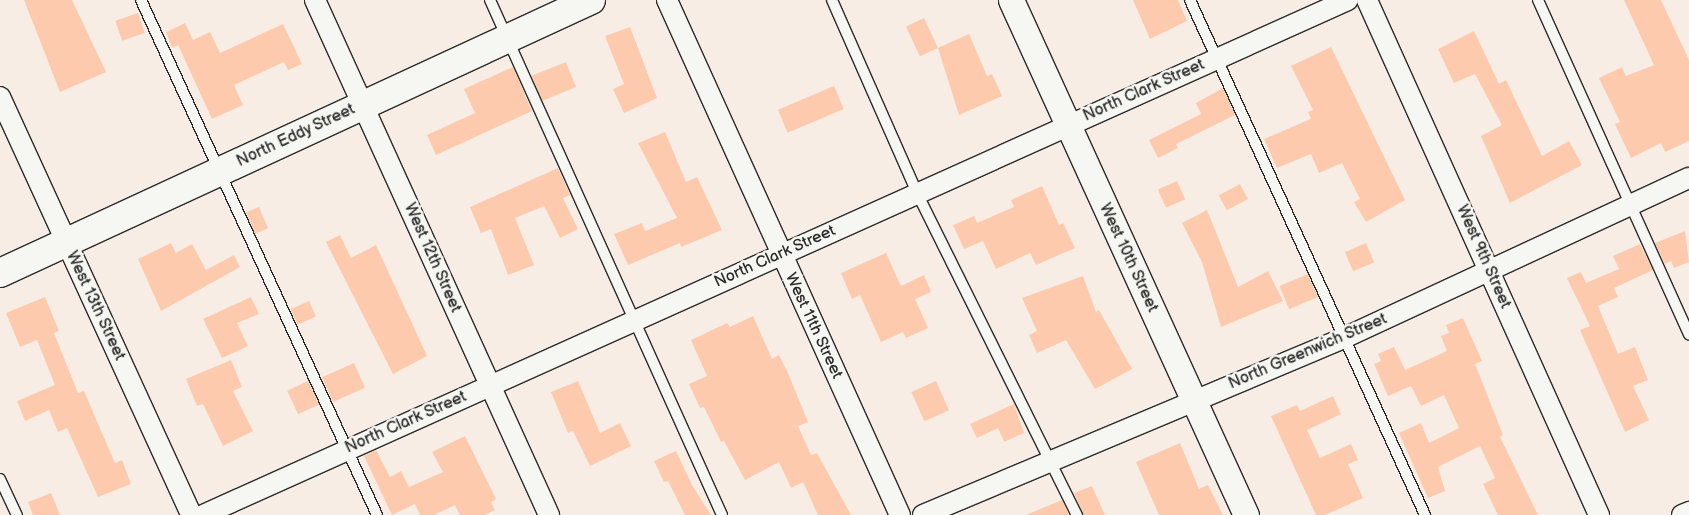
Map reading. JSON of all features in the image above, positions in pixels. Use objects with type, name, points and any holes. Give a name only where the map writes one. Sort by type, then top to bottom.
[{"type":"main road","name":"North Eddy Street","points":[[0,273],[591,0]]},
{"type":"street","name":"West 12th Street","points":[[315,0],[549,515]]},
{"type":"street","name":"West 11th Street","points":[[667,0],[780,255],[900,515]]},
{"type":"street","name":"West 10th Street","points":[[1011,0],[1246,515]]},
{"type":"street","name":"North Clark Street","points":[[202,515],[1348,0]]},
{"type":"street","name":"West 9th Street","points":[[1367,0],[1599,515]]},
{"type":"street","name":"West 13th Street","points":[[0,97],[192,515]]},
{"type":"street","name":"North Greenwich Street","points":[[923,515],[1346,336],[1689,178]]},
{"type":"street","points":[[1682,515],[1689,512]]},
{"type":"lane","points":[[141,0],[377,515]]},
{"type":"lane","points":[[490,0],[722,515]]},
{"type":"lane","points":[[832,0],[917,193],[1053,460],[1077,515]]},
{"type":"lane","points":[[1190,0],[1346,336],[1425,515]]},
{"type":"lane","points":[[1538,0],[1689,334]]},
{"type":"lane","points":[[0,479],[17,515]]},
{"type":"building","points":[[24,0],[72,0],[106,72],[60,92]]},
{"type":"building","points":[[1133,0],[1178,0],[1187,21],[1150,39]]},
{"type":"building","points":[[1624,0],[1661,0],[1689,60],[1689,141],[1665,152],[1661,143],[1631,158],[1615,124],[1620,122],[1599,78],[1622,67],[1626,76],[1654,65]]},
{"type":"building","points":[[138,13],[145,33],[122,41],[115,21]]},
{"type":"building","points":[[924,18],[938,48],[920,56],[906,26]]},
{"type":"building","points":[[185,23],[193,40],[210,32],[220,53],[283,24],[302,64],[288,70],[284,62],[234,85],[243,105],[212,119],[178,45],[172,48],[166,32]]},
{"type":"building","points":[[630,27],[657,98],[624,113],[613,89],[624,84],[605,36]]},
{"type":"building","points":[[1474,31],[1499,84],[1506,80],[1542,156],[1569,141],[1582,165],[1510,203],[1481,136],[1502,125],[1475,74],[1454,83],[1438,49]]},
{"type":"building","points":[[969,34],[987,76],[992,74],[1002,96],[959,115],[938,48]]},
{"type":"building","points":[[1331,47],[1405,200],[1366,222],[1354,202],[1360,199],[1342,163],[1319,173],[1311,154],[1277,168],[1264,139],[1311,119],[1308,112],[1313,110],[1291,66]]},
{"type":"building","points":[[566,62],[576,87],[542,101],[532,76]]},
{"type":"building","points":[[513,67],[532,111],[436,155],[427,135],[475,113],[464,89]]},
{"type":"building","points":[[834,86],[844,109],[788,133],[778,110]]},
{"type":"building","points":[[1223,88],[1235,115],[1176,144],[1178,148],[1158,158],[1149,140],[1201,114],[1196,103]]},
{"type":"building","points":[[665,132],[686,182],[697,177],[722,230],[681,247],[680,243],[628,265],[614,234],[642,223],[645,231],[677,218],[638,143]]},
{"type":"building","points":[[558,168],[570,195],[563,198],[578,229],[560,238],[544,206],[515,218],[534,265],[508,275],[491,229],[481,233],[470,207]]},
{"type":"building","points":[[1177,181],[1185,199],[1166,208],[1158,190]]},
{"type":"building","points":[[1240,184],[1248,199],[1227,210],[1219,195]]},
{"type":"building","points":[[1042,186],[1059,225],[1063,223],[1075,248],[1036,265],[1030,253],[996,269],[983,241],[964,249],[953,225],[974,216],[977,223],[1014,207],[1011,200]]},
{"type":"building","points":[[259,207],[268,228],[255,234],[246,212]]},
{"type":"building","points":[[1207,210],[1238,287],[1268,271],[1283,301],[1221,327],[1202,262],[1182,223]]},
{"type":"building","points":[[1685,231],[1689,262],[1674,268],[1671,261],[1665,264],[1655,243]]},
{"type":"building","points":[[340,235],[351,258],[376,245],[427,356],[393,374],[326,242]]},
{"type":"building","points":[[171,243],[176,253],[192,244],[206,270],[234,255],[240,267],[161,311],[138,259]]},
{"type":"building","points":[[1366,243],[1374,262],[1353,271],[1345,252]]},
{"type":"building","points":[[1640,244],[1653,270],[1614,288],[1618,297],[1598,306],[1618,354],[1635,347],[1648,380],[1633,386],[1649,420],[1625,432],[1580,330],[1590,326],[1567,278],[1581,272],[1586,283],[1619,269],[1613,256]]},
{"type":"building","points":[[886,253],[901,286],[924,275],[931,292],[915,299],[928,328],[906,338],[903,332],[881,342],[860,295],[852,299],[841,273]]},
{"type":"building","points":[[1308,274],[1318,297],[1289,309],[1279,286]]},
{"type":"building","points":[[1083,276],[1096,312],[1099,310],[1132,369],[1095,389],[1066,340],[1037,353],[1029,335],[1037,331],[1022,298]]},
{"type":"building","points":[[45,297],[59,331],[54,333],[78,393],[84,391],[115,463],[122,460],[131,484],[98,497],[67,428],[58,432],[49,410],[25,421],[17,401],[55,385],[37,340],[20,347],[6,313]]},
{"type":"building","points":[[251,297],[259,314],[237,323],[248,346],[222,358],[203,319]]},
{"type":"building","points":[[309,301],[316,317],[298,325],[291,309]]},
{"type":"building","points":[[753,316],[772,359],[779,355],[788,373],[808,422],[798,426],[811,455],[817,453],[851,515],[818,515],[803,482],[791,488],[779,462],[745,480],[724,441],[721,442],[704,407],[700,408],[689,384],[707,376],[691,340],[727,323],[730,327]]},
{"type":"building","points":[[1463,318],[1482,361],[1475,364],[1503,435],[1500,437],[1538,515],[1498,515],[1483,484],[1495,478],[1480,446],[1438,467],[1445,491],[1428,498],[1399,433],[1421,423],[1429,443],[1459,428],[1444,395],[1421,406],[1411,386],[1388,396],[1374,364],[1381,361],[1378,354],[1394,347],[1405,370],[1447,351],[1441,336],[1449,333],[1446,325]]},
{"type":"building","points":[[231,360],[242,387],[233,391],[253,431],[223,446],[203,404],[197,406],[186,379]]},
{"type":"building","points":[[354,363],[365,388],[333,402],[322,377]]},
{"type":"building","points":[[308,381],[319,405],[298,414],[287,391]]},
{"type":"building","points":[[578,381],[600,433],[620,423],[631,446],[590,466],[573,431],[568,433],[551,392]]},
{"type":"building","points":[[936,381],[949,410],[924,421],[911,392]]},
{"type":"building","points":[[1333,396],[1341,414],[1307,430],[1320,458],[1351,444],[1358,460],[1348,464],[1363,498],[1325,515],[1316,515],[1271,416],[1297,405],[1300,411]]},
{"type":"building","points":[[1014,404],[1024,433],[1004,442],[998,428],[977,438],[970,424]]},
{"type":"building","points":[[465,436],[496,499],[491,502],[495,510],[485,515],[460,515],[455,505],[434,515],[420,515],[415,504],[392,515],[364,456],[376,450],[390,477],[401,471],[409,487],[443,472],[432,452]]},
{"type":"building","points":[[1180,443],[1199,489],[1208,485],[1223,515],[1159,515],[1136,462]]},
{"type":"building","points":[[676,451],[692,485],[711,515],[685,515],[668,481],[664,482],[654,461]]},
{"type":"building","points":[[1092,486],[1105,515],[1084,515],[1074,493]]},
{"type":"building","points":[[51,493],[60,515],[33,515],[28,502]]},
{"type":"building","points":[[1062,500],[1069,515],[1026,515]]}]
